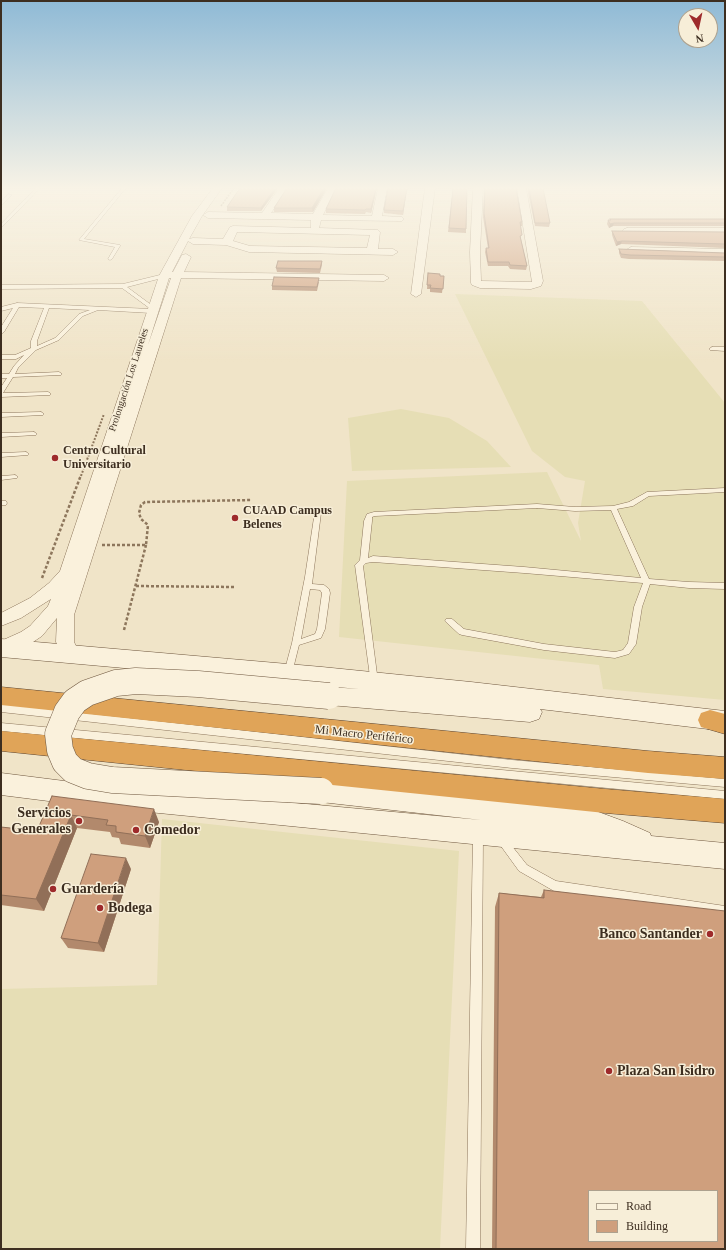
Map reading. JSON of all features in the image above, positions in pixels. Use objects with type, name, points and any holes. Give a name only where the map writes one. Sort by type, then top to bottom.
[{"type":"highway","points":[[1,696],[648,762],[725,768]]},
{"type":"highway","points":[[1,741],[605,801],[725,811]]},
{"type":"main road","points":[[1,648],[288,673],[470,691],[720,722]]},
{"type":"main road","points":[[631,711],[611,716],[484,710],[198,684],[136,681],[116,683],[87,693],[75,701],[67,712],[58,734],[60,750],[65,762],[73,770],[88,776],[112,780],[321,791],[587,821],[614,830],[656,849]]},
{"type":"main road","points":[[1,784],[88,795],[725,856]]},
{"type":"street","name":"Prolongación Los Laureles","points":[[1,648],[27,637],[36,631],[65,600],[90,546],[134,385],[152,310],[164,276],[180,246]]},
{"type":"street","name":"Prolongación Los Laureles","points":[[70,654],[65,642],[65,600],[68,570],[134,385],[177,275],[190,246]]},
{"type":"street","points":[[239,246],[249,250],[394,252]]},
{"type":"street","points":[[311,251],[312,246]]},
{"type":"street","points":[[372,252],[373,246]]},
{"type":"street","points":[[416,294],[422,246]]},
{"type":"street","points":[[475,246],[476,283],[480,285],[531,286],[537,284],[538,281],[532,246]]},
{"type":"street","points":[[620,249],[725,252]]},
{"type":"street","points":[[164,276],[384,278]]},
{"type":"street","points":[[1,620],[20,611],[46,594],[68,570]]},
{"type":"lane","points":[[110,259],[118,246]]},
{"type":"lane","points":[[1,287],[123,286],[164,276]]},
{"type":"lane","points":[[123,286],[152,310]]},
{"type":"lane","points":[[1,309],[17,305],[152,310]]},
{"type":"lane","points":[[1,332],[17,305]]},
{"type":"lane","points":[[1,392],[16,367],[34,349],[34,341],[47,306]]},
{"type":"lane","points":[[1,357],[16,357],[57,339],[81,315],[101,308]]},
{"type":"lane","points":[[712,349],[725,349]]},
{"type":"lane","points":[[1,376],[59,374]]},
{"type":"lane","points":[[1,395],[48,394]]},
{"type":"lane","points":[[1,415],[41,414]]},
{"type":"lane","points":[[1,435],[34,434]]},
{"type":"lane","points":[[1,455],[26,454]]},
{"type":"lane","points":[[1,478],[16,477]]},
{"type":"lane","points":[[364,561],[369,516],[374,514],[537,506],[575,509],[613,508],[631,504],[647,494],[725,490]]},
{"type":"lane","points":[[449,621],[462,632],[544,647],[620,654],[626,652],[632,644],[638,607],[647,582],[613,508]]},
{"type":"lane","points":[[288,673],[296,642],[307,586],[317,513]]},
{"type":"lane","points":[[374,682],[359,565],[364,561],[373,559],[647,582],[725,586]]},
{"type":"lane","points":[[296,642],[309,640],[318,636],[321,629],[326,593],[325,589],[321,587],[307,586]]},
{"type":"lane","name":"Mi Macro Periférico","points":[[1,708],[512,764],[725,783]]},
{"type":"lane","points":[[1,727],[666,790],[725,794]]},
{"type":"lane","points":[[488,833],[523,868],[554,886],[725,911]]},
{"type":"lane","points":[[473,1249],[488,833]]},
{"type":"path","points":[[124,630],[146,545],[148,525],[141,520],[139,513],[141,505],[145,502],[252,500]]},
{"type":"path","points":[[90,546],[146,545]]},
{"type":"path","points":[[136,586],[236,587]]},
{"type":"shaded area","points":[[455,294],[642,301],[725,403],[725,700],[603,689],[599,665],[339,637],[347,481],[547,472],[581,541],[578,523],[585,481],[565,477],[532,451]]},
{"type":"shaded area","points":[[401,409],[449,418],[487,441],[511,467],[352,471],[348,418]]},
{"type":"shaded area","points":[[162,819],[459,851],[440,1249],[1,1249],[1,989],[157,985]]},
{"type":"building","points":[[489,246],[522,246],[527,266],[510,265],[509,262],[488,262],[486,248],[489,248]]},
{"type":"building","points":[[619,249],[725,253],[725,257],[630,255],[621,254]]},
{"type":"building","points":[[278,261],[322,261],[320,269],[276,268]]},
{"type":"building","points":[[428,273],[440,274],[440,276],[444,276],[443,289],[430,288],[431,285],[427,285]]},
{"type":"building","points":[[274,277],[319,278],[317,287],[272,286]]},
{"type":"building","points":[[52,796],[154,809],[145,836],[116,832],[116,826],[106,825],[108,820],[71,815],[36,899],[1,895],[1,827],[37,831]]},
{"type":"building","name":"Bodega","points":[[91,854],[126,858],[98,943],[61,938]]},
{"type":"building","name":"Plaza San Isidro","points":[[544,890],[725,911],[725,1249],[496,1249],[499,893],[544,898]]},
{"type":"place","name":"Centro Cultural Universitario","points":[[55,458]]},
{"type":"place","name":"CUAAD Campus Belenes","points":[[235,518]]},
{"type":"place","name":"Servicios Generales","points":[[79,821]]},
{"type":"place","name":"Comedor","points":[[136,830]]},
{"type":"place","name":"Guardería","points":[[53,889]]},
{"type":"place","name":"Bodega","points":[[100,908]]},
{"type":"place","name":"Banco Santander","points":[[710,934]]},
{"type":"place","name":"Plaza San Isidro","points":[[609,1071]]}]
